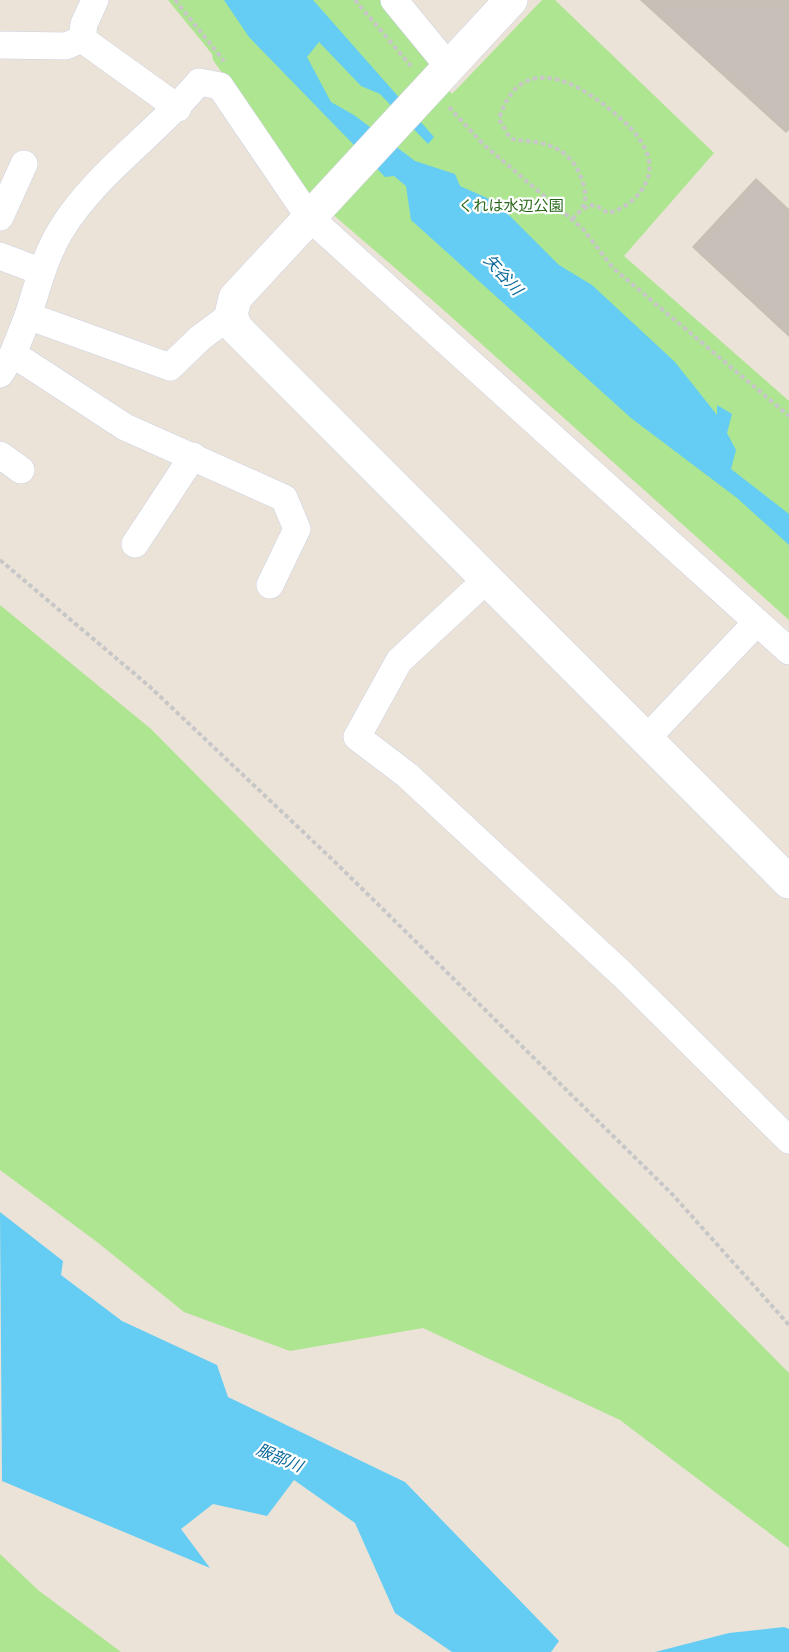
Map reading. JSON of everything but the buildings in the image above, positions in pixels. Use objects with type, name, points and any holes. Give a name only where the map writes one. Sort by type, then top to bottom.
[{"type":"street","points":[[82,39],[84,24],[95,0]]},
{"type":"street","points":[[394,0],[449,67]]},
{"type":"street","points":[[28,316],[170,367],[200,338],[231,315],[236,298],[425,88],[449,67],[512,0]]},
{"type":"street","points":[[0,45],[66,46],[82,39]]},
{"type":"street","points":[[82,39],[178,108]]},
{"type":"street","points":[[270,585],[297,529],[284,498],[125,427],[6,364],[28,316],[42,272],[60,232],[83,199],[178,108],[199,82],[220,86],[309,217],[789,651]]},
{"type":"street","points":[[0,217],[24,164]]},
{"type":"street","points":[[0,256],[42,272]]},
{"type":"street","points":[[231,315],[236,328],[789,882]]},
{"type":"street","points":[[135,544],[193,456]]},
{"type":"street","points":[[486,580],[399,661],[357,737],[407,775],[614,967],[789,1140]]},
{"type":"street","points":[[646,740],[757,622]]},
{"type":"path","points":[[356,0],[425,88],[483,144],[572,219],[613,268],[789,416]]},
{"type":"path","points":[[572,219],[583,210],[589,205],[597,206],[608,213],[620,211],[631,204],[641,192],[647,178],[649,159],[644,144],[627,123],[590,93],[570,82],[554,77],[538,78],[523,84],[510,92],[503,104],[499,119],[504,131],[510,138],[518,141],[528,141],[563,152],[578,166],[585,191],[583,210]]},
{"type":"path","points":[[0,560],[149,686],[336,863],[672,1194],[789,1325]]},
{"type":"green space","name":"くれは水辺公園","points":[[168,0],[380,0],[452,94],[542,0],[555,0],[714,153],[624,256],[789,401],[789,620],[438,305],[308,193],[213,60],[212,54]]},
{"type":"green space","points":[[0,605],[151,729],[789,1373],[789,1548],[620,1420],[423,1328],[290,1351],[184,1312],[97,1242],[0,1170]]},
{"type":"green space","points":[[0,1554],[38,1590],[121,1652],[0,1652]]},
{"type":"water","name":"矢谷川","points":[[224,0],[313,0],[434,137],[428,144],[380,94],[361,86],[319,42],[307,57],[331,102],[354,115],[415,161],[455,174],[460,186],[496,202],[559,265],[592,285],[675,362],[717,415],[717,405],[732,414],[727,433],[736,450],[731,469],[789,514],[789,545],[737,498],[631,418],[411,220],[406,186],[394,176],[385,177],[249,37]]},
{"type":"water","name":"服部川","points":[[0,1212],[63,1261],[61,1275],[122,1321],[217,1365],[228,1397],[405,1482],[559,1641],[551,1652],[452,1652],[395,1613],[355,1523],[294,1480],[267,1516],[213,1504],[181,1529],[210,1568],[2,1481]]},
{"type":"water","points":[[784,1627],[789,1629],[789,1652],[655,1652],[729,1633]]}]
